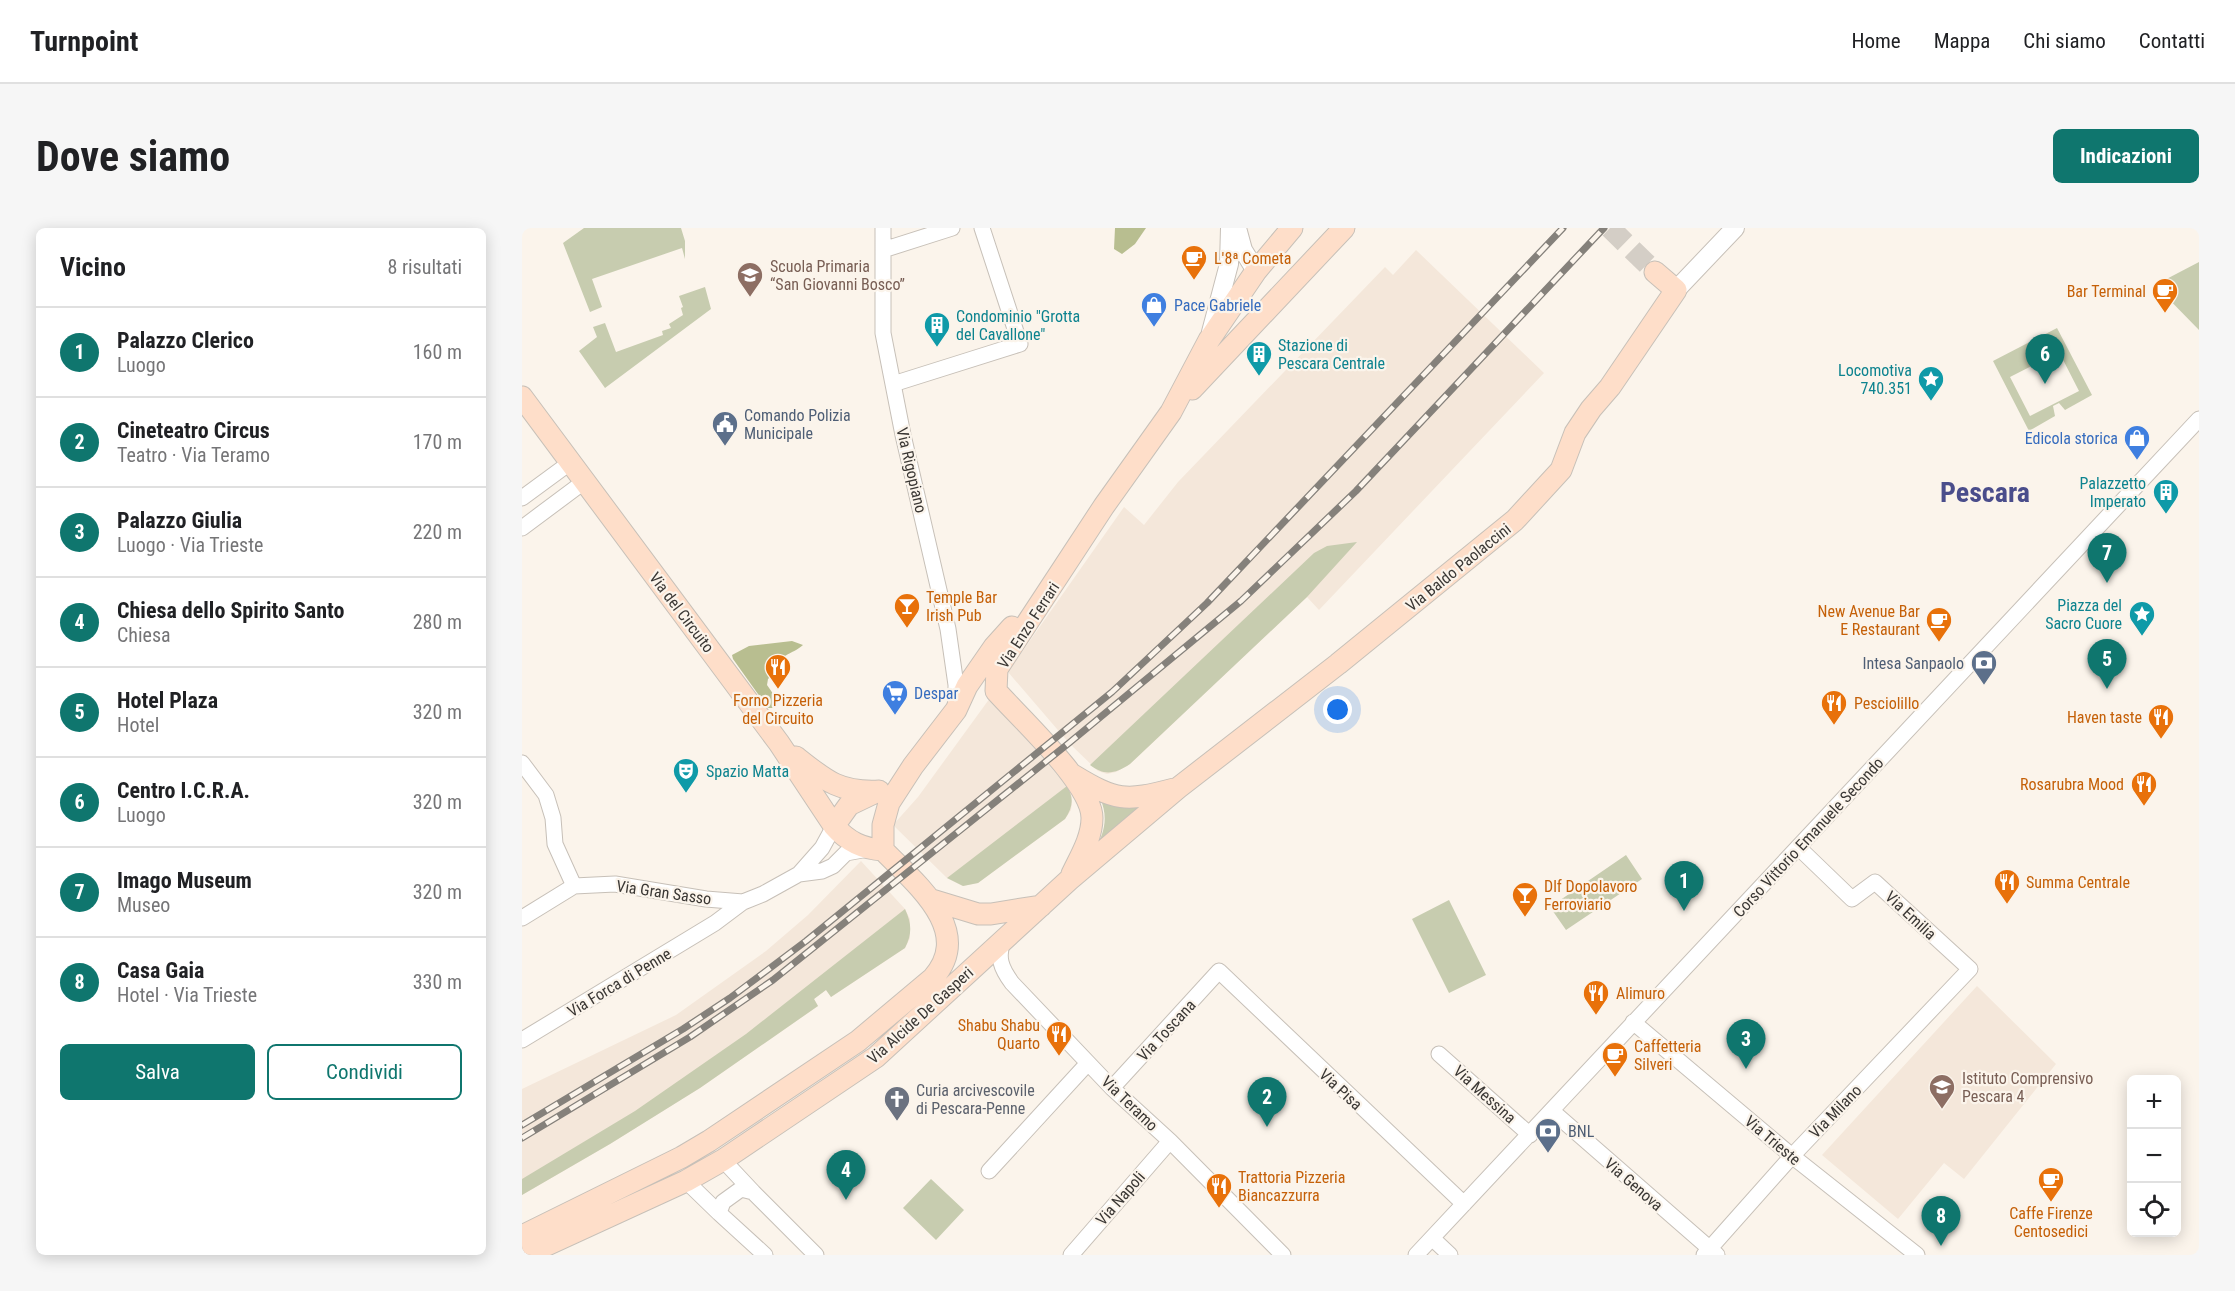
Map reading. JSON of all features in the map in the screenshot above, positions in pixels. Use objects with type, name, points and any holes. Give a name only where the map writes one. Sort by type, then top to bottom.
[{"type":"main road","name":"Via Enzo Ferrari","points":[[956,710],[974,698],[996,691],[997,669],[1075,554],[1104,506],[1170,412],[1209,340],[1256,271],[1292,228]]},
{"type":"main road","name":"Via Enzo Ferrari","points":[[1170,412],[1344,228]]},
{"type":"main road","points":[[1256,271],[1272,288],[1279,290],[1286,288]]},
{"type":"main road","points":[[1655,272],[1676,290]]},
{"type":"main road","name":"Via Baldo Paolaccini","points":[[1069,880],[1178,788],[1338,664],[1515,520],[1561,470],[1575,433],[1610,387],[1676,290]]},
{"type":"main road","points":[[1239,297],[1250,292],[1260,296],[1263,305],[1259,316]]},
{"type":"main road","name":"Via del Circuito","points":[[522,397],[779,743],[834,826],[844,837],[876,850]]},
{"type":"main road","name":"Via Enzo Ferrari","points":[[884,797],[891,785],[913,766],[956,710],[967,686],[994,647],[1075,554]]},
{"type":"main road","name":"Via Alcide De Gasperi","points":[[525,1255],[557,1248],[686,1181],[723,1160],[876,1057],[1069,880],[1088,838],[1092,819],[1085,795],[1072,775],[996,691]]},
{"type":"main road","name":"Via del Circuito","points":[[779,743],[823,779],[837,786],[884,797]]},
{"type":"main road","name":"Via Baldo Paolaccini","points":[[1072,775],[1112,795],[1123,797],[1149,796],[1178,788]]},
{"type":"main road","points":[[834,826],[849,805],[884,797],[883,825],[876,850],[932,900],[978,914],[1041,906]]},
{"type":"main road","name":"Via Alcide De Gasperi","points":[[522,1236],[682,1157],[858,1041],[918,992],[939,972],[946,949],[943,921],[932,900]]},
{"type":"street","name":"Via Rigopiano","points":[[883,228],[883,333],[948,629],[956,685],[956,710]]},
{"type":"street","points":[[883,250],[952,228]]},
{"type":"street","points":[[893,384],[1020,344],[982,228]]},
{"type":"street","points":[[1209,340],[1229,264],[1230,228]]},
{"type":"street","points":[[1237,228],[1243,250],[1256,271]]},
{"type":"street","points":[[1676,290],[1735,228]]},
{"type":"street","name":"Corso Vittorio Emanuele Secondo","points":[[1416,1255],[2199,419]]},
{"type":"street","points":[[522,498],[571,462]]},
{"type":"street","points":[[522,528],[585,481]]},
{"type":"street","points":[[522,763],[546,795],[553,818],[555,844],[574,886]]},
{"type":"street","name":"Via Forca di Penne","points":[[522,1040],[715,923],[743,902],[799,874],[822,848],[834,826]]},
{"type":"street","name":"Via Emilia","points":[[1798,847],[1852,899],[1875,882],[1970,969]]},
{"type":"street","name":"Via Forca di Penne","points":[[799,874],[822,871],[833,866],[846,852],[876,850]]},
{"type":"street","name":"Via Gran Sasso","points":[[522,918],[574,886],[615,884],[706,899],[743,902]]},
{"type":"street","points":[[706,899],[717,909],[715,923]]},
{"type":"street","name":"Via Teramo","points":[[1003,940],[999,950],[1003,970],[1012,983],[1112,1088],[1170,1142],[1283,1255]]},
{"type":"street","name":"Via Milano","points":[[1710,1253],[1792,1156],[1970,969]]},
{"type":"street","name":"Via Toscana","points":[[1112,1088],[1220,971]]},
{"type":"street","name":"Via Pisa","points":[[1220,971],[1464,1204]]},
{"type":"street","name":"Via Trieste","points":[[1633,1022],[1792,1156],[1917,1255]]},
{"type":"street","name":"Via Messina","points":[[1439,1054],[1530,1135]]},
{"type":"street","points":[[989,1171],[1088,1063]]},
{"type":"street","name":"Via Genova","points":[[1552,1111],[1710,1253]]},
{"type":"street","name":"Via Napoli","points":[[1071,1255],[1170,1142]]},
{"type":"street","points":[[723,1160],[816,1255]]},
{"type":"street","points":[[686,1181],[765,1255]]},
{"type":"street","points":[[719,1213],[723,1202],[741,1189],[753,1192]]},
{"type":"street","points":[[1432,1238],[1450,1255]]},
{"type":"shaded area","points":[[1416,250],[1544,373],[1319,610],[1307,597],[1130,764],[1107,774],[1098,771],[1069,743],[1008,672],[1124,507],[1144,525],[1178,482],[1385,267],[1393,275]]},
{"type":"shaded area","points":[[990,698],[1067,786],[1071,793],[1071,810],[1065,819],[978,883],[963,886],[947,878],[893,825],[918,797]]},
{"type":"shaded area","points":[[861,861],[905,909],[910,919],[910,938],[905,948],[831,997],[826,990],[814,999],[818,1006],[700,1088],[522,1195],[522,1089],[676,1015],[766,951],[808,915]]},
{"type":"shaded area","name":"Istituto Comprensivo Pescara 4","points":[[1977,986],[2056,1064],[1964,1179],[1944,1163],[1898,1219],[1822,1155]]},
{"type":"green space","points":[[584,228],[681,228],[685,241],[685,259],[682,248],[592,279],[602,307],[590,312],[563,243]]},
{"type":"green space","points":[[1115,228],[1146,228],[1135,244],[1122,254],[1114,249]]},
{"type":"green space","points":[[2199,262],[2199,330],[2155,285]]},
{"type":"green space","points":[[705,287],[711,309],[605,388],[579,351],[597,337],[593,327],[605,323],[616,352],[663,335],[662,331],[671,328],[669,324],[683,315],[679,296]]},
{"type":"green space","points":[[2057,328],[2092,395],[2065,410],[2059,403],[2053,406],[2055,416],[2029,431],[1993,361]],"holes":[[[2059,352],[2079,391],[2030,416],[2010,377]]]},
{"type":"green space","points":[[1357,542],[1307,597],[1130,764],[1110,772],[1100,771],[1090,765],[1314,553],[1327,546]]},
{"type":"green space","points":[[792,641],[803,645],[782,658],[777,671],[768,679],[767,685],[776,698],[776,706],[768,708],[732,655],[749,646]]},
{"type":"green space","points":[[1067,786],[1072,802],[1065,819],[978,883],[963,886],[947,878]]},
{"type":"green space","points":[[1100,798],[1150,802],[1094,851],[1105,819]]},
{"type":"green space","points":[[1626,855],[1642,879],[1566,930],[1550,907]]},
{"type":"green space","points":[[1449,900],[1486,975],[1449,993],[1412,919]]},
{"type":"green space","points":[[905,909],[910,929],[905,948],[831,997],[826,990],[814,999],[818,1006],[700,1088],[522,1195],[522,1179],[635,1111],[746,1034]]},
{"type":"green space","points":[[931,1179],[964,1210],[936,1240],[903,1208]]},
{"type":"tunnel","points":[[1610,228],[1655,272]]},
{"type":"railway","points":[[522,1125],[683,1029],[730,998],[806,941],[1112,692],[1207,603],[1563,228]]},
{"type":"railway","points":[[522,1138],[690,1037],[773,980],[1069,743],[1241,601],[1356,491],[1604,228]]},
{"type":"place","name":"L'8ª Cometa","points":[[1194,281]]},
{"type":"place","name":"Scuola Primaria “San Giovanni Bosco”","points":[[750,298]]},
{"type":"place","name":"Bar Terminal","points":[[2165,314]]},
{"type":"place","name":"Pace Gabriele","points":[[1154,328]]},
{"type":"place","name":"Condominio \"Grotta del Cavallone\"","points":[[937,348]]},
{"type":"place","name":"Stazione di Pescara Centrale","points":[[1259,377]]},
{"type":"place","name":"Centro I.C.R.A.","points":[[2045,384]]},
{"type":"place","name":"Locomotiva 740.351","points":[[1931,402]]},
{"type":"place","name":"Comando Polizia Municipale","points":[[725,447]]},
{"type":"place","name":"Edicola storica","points":[[2137,461]]},
{"type":"place","name":"Palazzetto Imperato","points":[[2166,515]]},
{"type":"place","name":"Imago Museum","points":[[2107,583]]},
{"type":"place","name":"Temple Bar Irish Pub","points":[[907,629]]},
{"type":"place","name":"Piazza del Sacro Cuore","points":[[2142,637]]},
{"type":"place","name":"New Avenue Bar E Restaurant","points":[[1939,643]]},
{"type":"place","name":"Intesa Sanpaolo","points":[[1984,686]]},
{"type":"place","name":"Hotel Plaza","points":[[2107,689]]},
{"type":"place","name":"Forno Pizzeria del Circuito","points":[[778,690]]},
{"type":"place","name":"Despar","points":[[895,716]]},
{"type":"place","name":"Pesciolillo","points":[[1834,726]]},
{"type":"place","name":"Haven taste","points":[[2161,740]]},
{"type":"place","name":"Spazio Matta","points":[[686,794]]},
{"type":"place","name":"Rosarubra Mood","points":[[2144,807]]},
{"type":"place","name":"Summa Centrale","points":[[2007,905]]},
{"type":"place","name":"Palazzo Clerico","points":[[1684,911]]},
{"type":"place","name":"Dlf Dopolavoro Ferroviario","points":[[1525,918]]},
{"type":"place","name":"Alimuro","points":[[1596,1016]]},
{"type":"place","name":"Shabu Shabu Quarto","points":[[1059,1057]]},
{"type":"place","name":"Palazzo Giulia","points":[[1746,1069]]},
{"type":"place","name":"Caffetteria Silveri","points":[[1615,1078]]},
{"type":"place","name":"Istituto Comprensivo Pescara 4","points":[[1942,1110]]},
{"type":"place","name":"Curia arcivescovile di Pescara-Penne","points":[[897,1122]]},
{"type":"place","name":"Cineteatro Circus","points":[[1267,1127]]},
{"type":"place","name":"BNL","points":[[1548,1154]]},
{"type":"place","name":"Chiesa dello Spirito Santo","points":[[846,1200]]},
{"type":"place","name":"Caffe Firenze Centosedici","points":[[2051,1203]]},
{"type":"place","name":"Trattoria Pizzeria Biancazzurra","points":[[1219,1209]]},
{"type":"place","name":"Casa Gaia","points":[[1941,1246]]},
{"type":"district","name":"Pescara","points":[[1985,492]]}]
